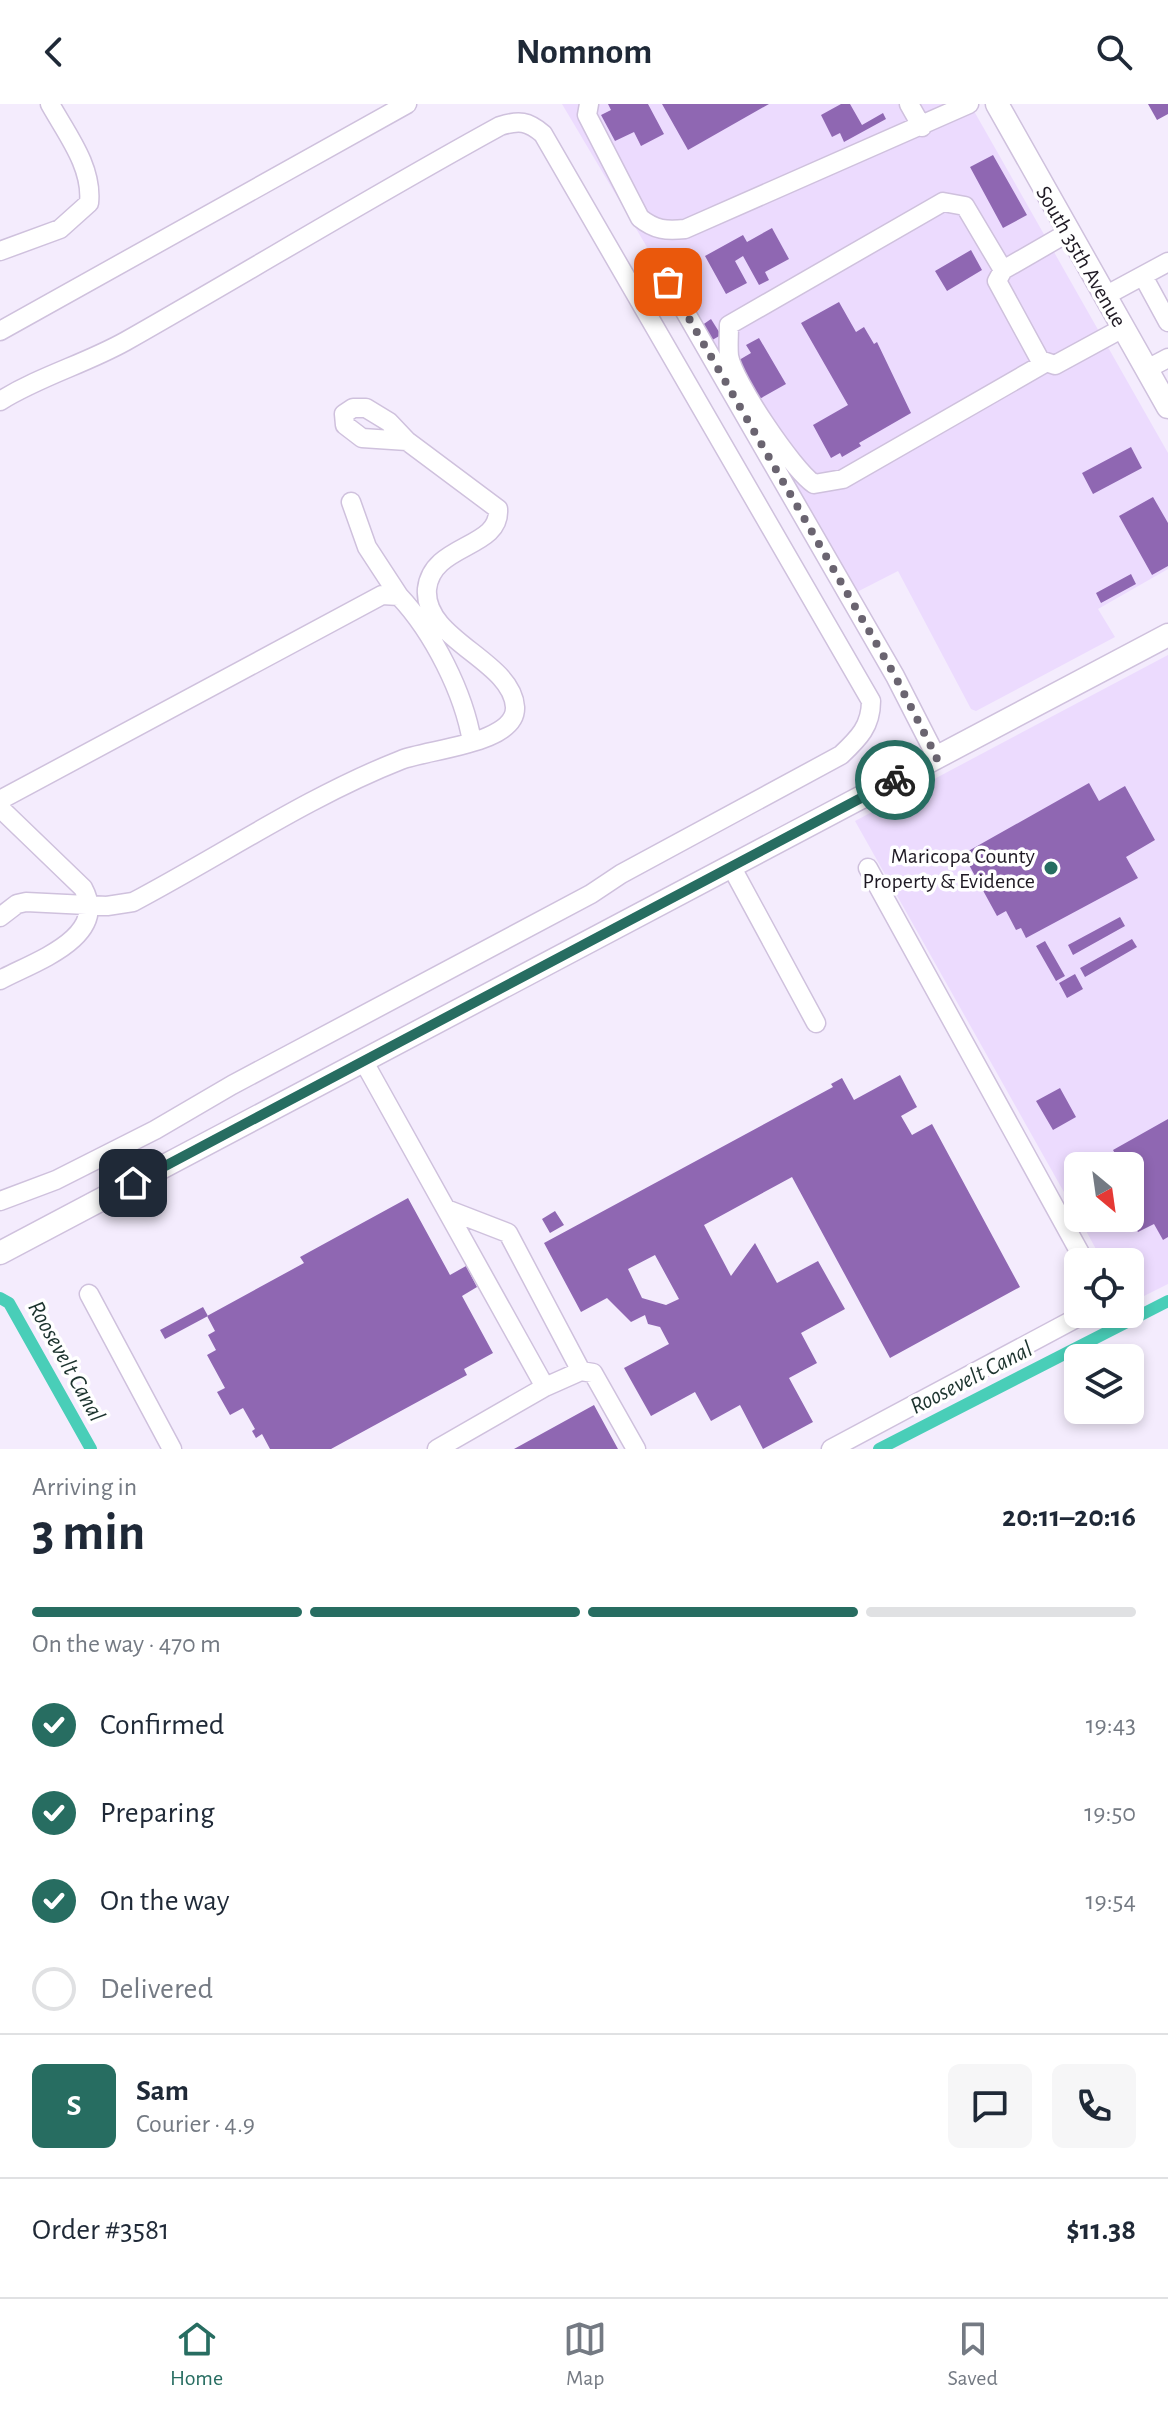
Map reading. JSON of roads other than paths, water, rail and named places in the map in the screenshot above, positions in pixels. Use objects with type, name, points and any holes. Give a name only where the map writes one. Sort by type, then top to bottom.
[{"type":"main road","name":"South 35th Avenue","points":[[997,104],[1168,407]]},
{"type":"main road","points":[[0,1253],[1168,635]]},
{"type":"lane","points":[[0,251],[60,229],[89,203],[88,181],[81,160],[50,104]]},
{"type":"lane","points":[[0,331],[407,104]]},
{"type":"lane","points":[[589,104],[587,115],[640,218],[651,227],[668,231],[685,229],[969,104]]},
{"type":"lane","points":[[909,104],[922,127]]},
{"type":"lane","points":[[0,401],[20,388],[99,356],[302,241],[374,194],[500,126],[517,120],[530,124],[543,134],[731,463],[863,682],[871,701],[871,718],[859,738],[841,755],[621,874],[591,894],[232,1085],[129,1144],[56,1180],[0,1201]]},
{"type":"lane","points":[[1003,270],[965,206],[943,202],[729,325],[729,358],[756,409],[801,476],[814,484],[843,479],[1045,363],[1055,365],[1123,328]]},
{"type":"lane","points":[[1045,363],[997,281],[1003,270],[1069,232]]},
{"type":"lane","points":[[1105,296],[1168,262]]},
{"type":"lane","points":[[1143,276],[1168,322]]},
{"type":"lane","points":[[668,282],[895,676],[937,758]]},
{"type":"lane","points":[[1147,369],[1168,358]]},
{"type":"lane","points":[[0,917],[17,904],[26,902],[107,906],[133,902],[297,810],[401,760],[495,736],[509,724],[515,712],[513,696],[503,679],[448,632],[433,612],[427,592],[431,573],[445,557],[490,532],[499,519],[498,509],[407,441]]},
{"type":"lane","points":[[351,502],[367,547],[442,660],[468,721],[472,742]]},
{"type":"lane","points":[[0,800],[33,779],[138,729],[362,603],[382,595],[399,596]]},
{"type":"lane","points":[[0,808],[83,888],[90,916],[83,929],[65,945],[0,980]]},
{"type":"lane","points":[[731,866],[816,1023]]},
{"type":"lane","points":[[868,868],[1077,1248]]},
{"type":"lane","points":[[364,1062],[545,1387]]},
{"type":"lane","points":[[446,1209],[508,1233],[581,1371]]},
{"type":"lane","points":[[89,1294],[172,1449]]},
{"type":"lane","points":[[831,1449],[1064,1325]]},
{"type":"lane","points":[[437,1449],[545,1387],[581,1371],[593,1373],[636,1449]]},
{"type":"waterway","name":"Roosevelt Canal","points":[[0,1298],[9,1303],[91,1449]]},
{"type":"waterway","name":"Roosevelt Canal","points":[[879,1449],[1168,1301]]},
{"type":"place","name":"Maricopa County Property & Evidence","points":[[1051,868]]}]
